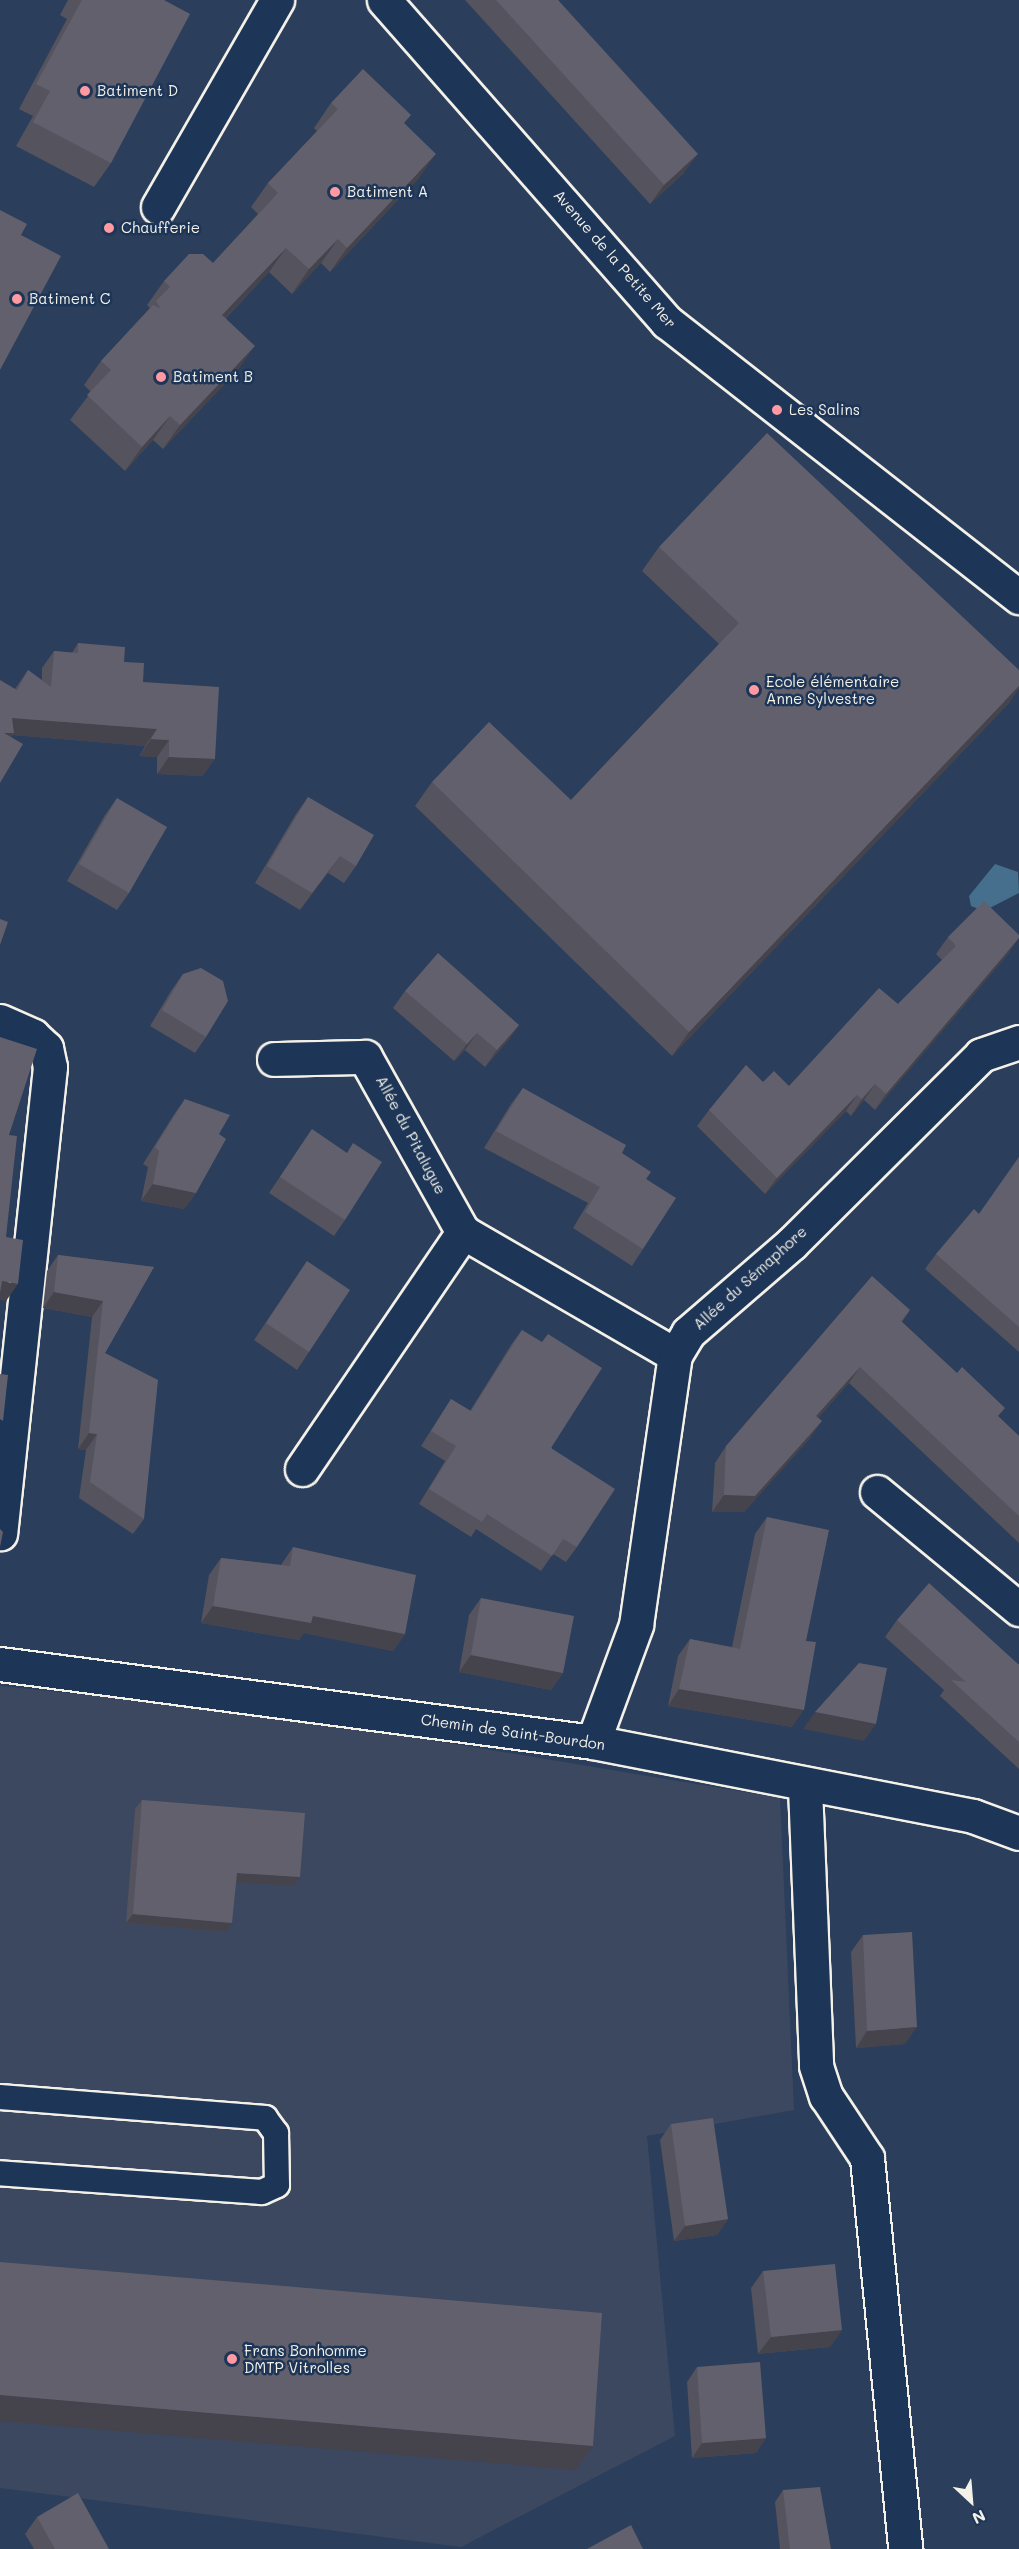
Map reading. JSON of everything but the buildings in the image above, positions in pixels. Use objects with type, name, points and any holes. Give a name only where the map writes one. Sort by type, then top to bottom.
[{"type":"street","points":[[159,207],[277,0]]},
{"type":"street","name":"Avenue de la Petite Mer","points":[[384,0],[667,321],[1019,597]]},
{"type":"street","points":[[0,1021],[33,1036],[46,1048],[50,1067],[0,1533]]},
{"type":"street","name":"Allée du Sémaphore","points":[[593,1742],[636,1625],[675,1355],[688,1333],[791,1244],[981,1054],[1019,1042]]},
{"type":"street","name":"Allée du Pitalugue","points":[[274,1059],[365,1058],[463,1232]]},
{"type":"street","points":[[302,1469],[463,1232],[675,1355]]},
{"type":"street","points":[[877,1492],[1019,1609]]},
{"type":"street","name":"Chemin de Saint-Bourdon","points":[[0,1664],[593,1742],[805,1787],[973,1816],[1019,1833]]},
{"type":"street","points":[[805,1787],[816,2066],[826,2096],[867,2158],[905,2549]]},
{"type":"lane","points":[[0,2097],[265,2118],[276,2133],[277,2185],[262,2192],[0,2173]]},
{"type":"shaded area","points":[[995,864],[1018,872],[1019,893],[984,911],[971,906],[969,896]]},
{"type":"shaded area","points":[[0,1686],[274,1714],[780,1798],[794,2110],[647,2136],[675,2436],[461,2547],[0,2488]]},
{"type":"place","name":"Batiment D","points":[[85,91]]},
{"type":"place","name":"Batiment A","points":[[335,192]]},
{"type":"place","name":"Chaufferie","points":[[109,228]]},
{"type":"place","name":"Batiment C","points":[[17,299]]},
{"type":"place","name":"Batiment B","points":[[161,377]]},
{"type":"place","name":"Les Salins","points":[[777,410]]},
{"type":"place","name":"Ecole élémentaire Anne Sylvestre","points":[[754,690]]},
{"type":"place","name":"Frans Bonhomme DMTP Vitrolles","points":[[232,2359]]}]
